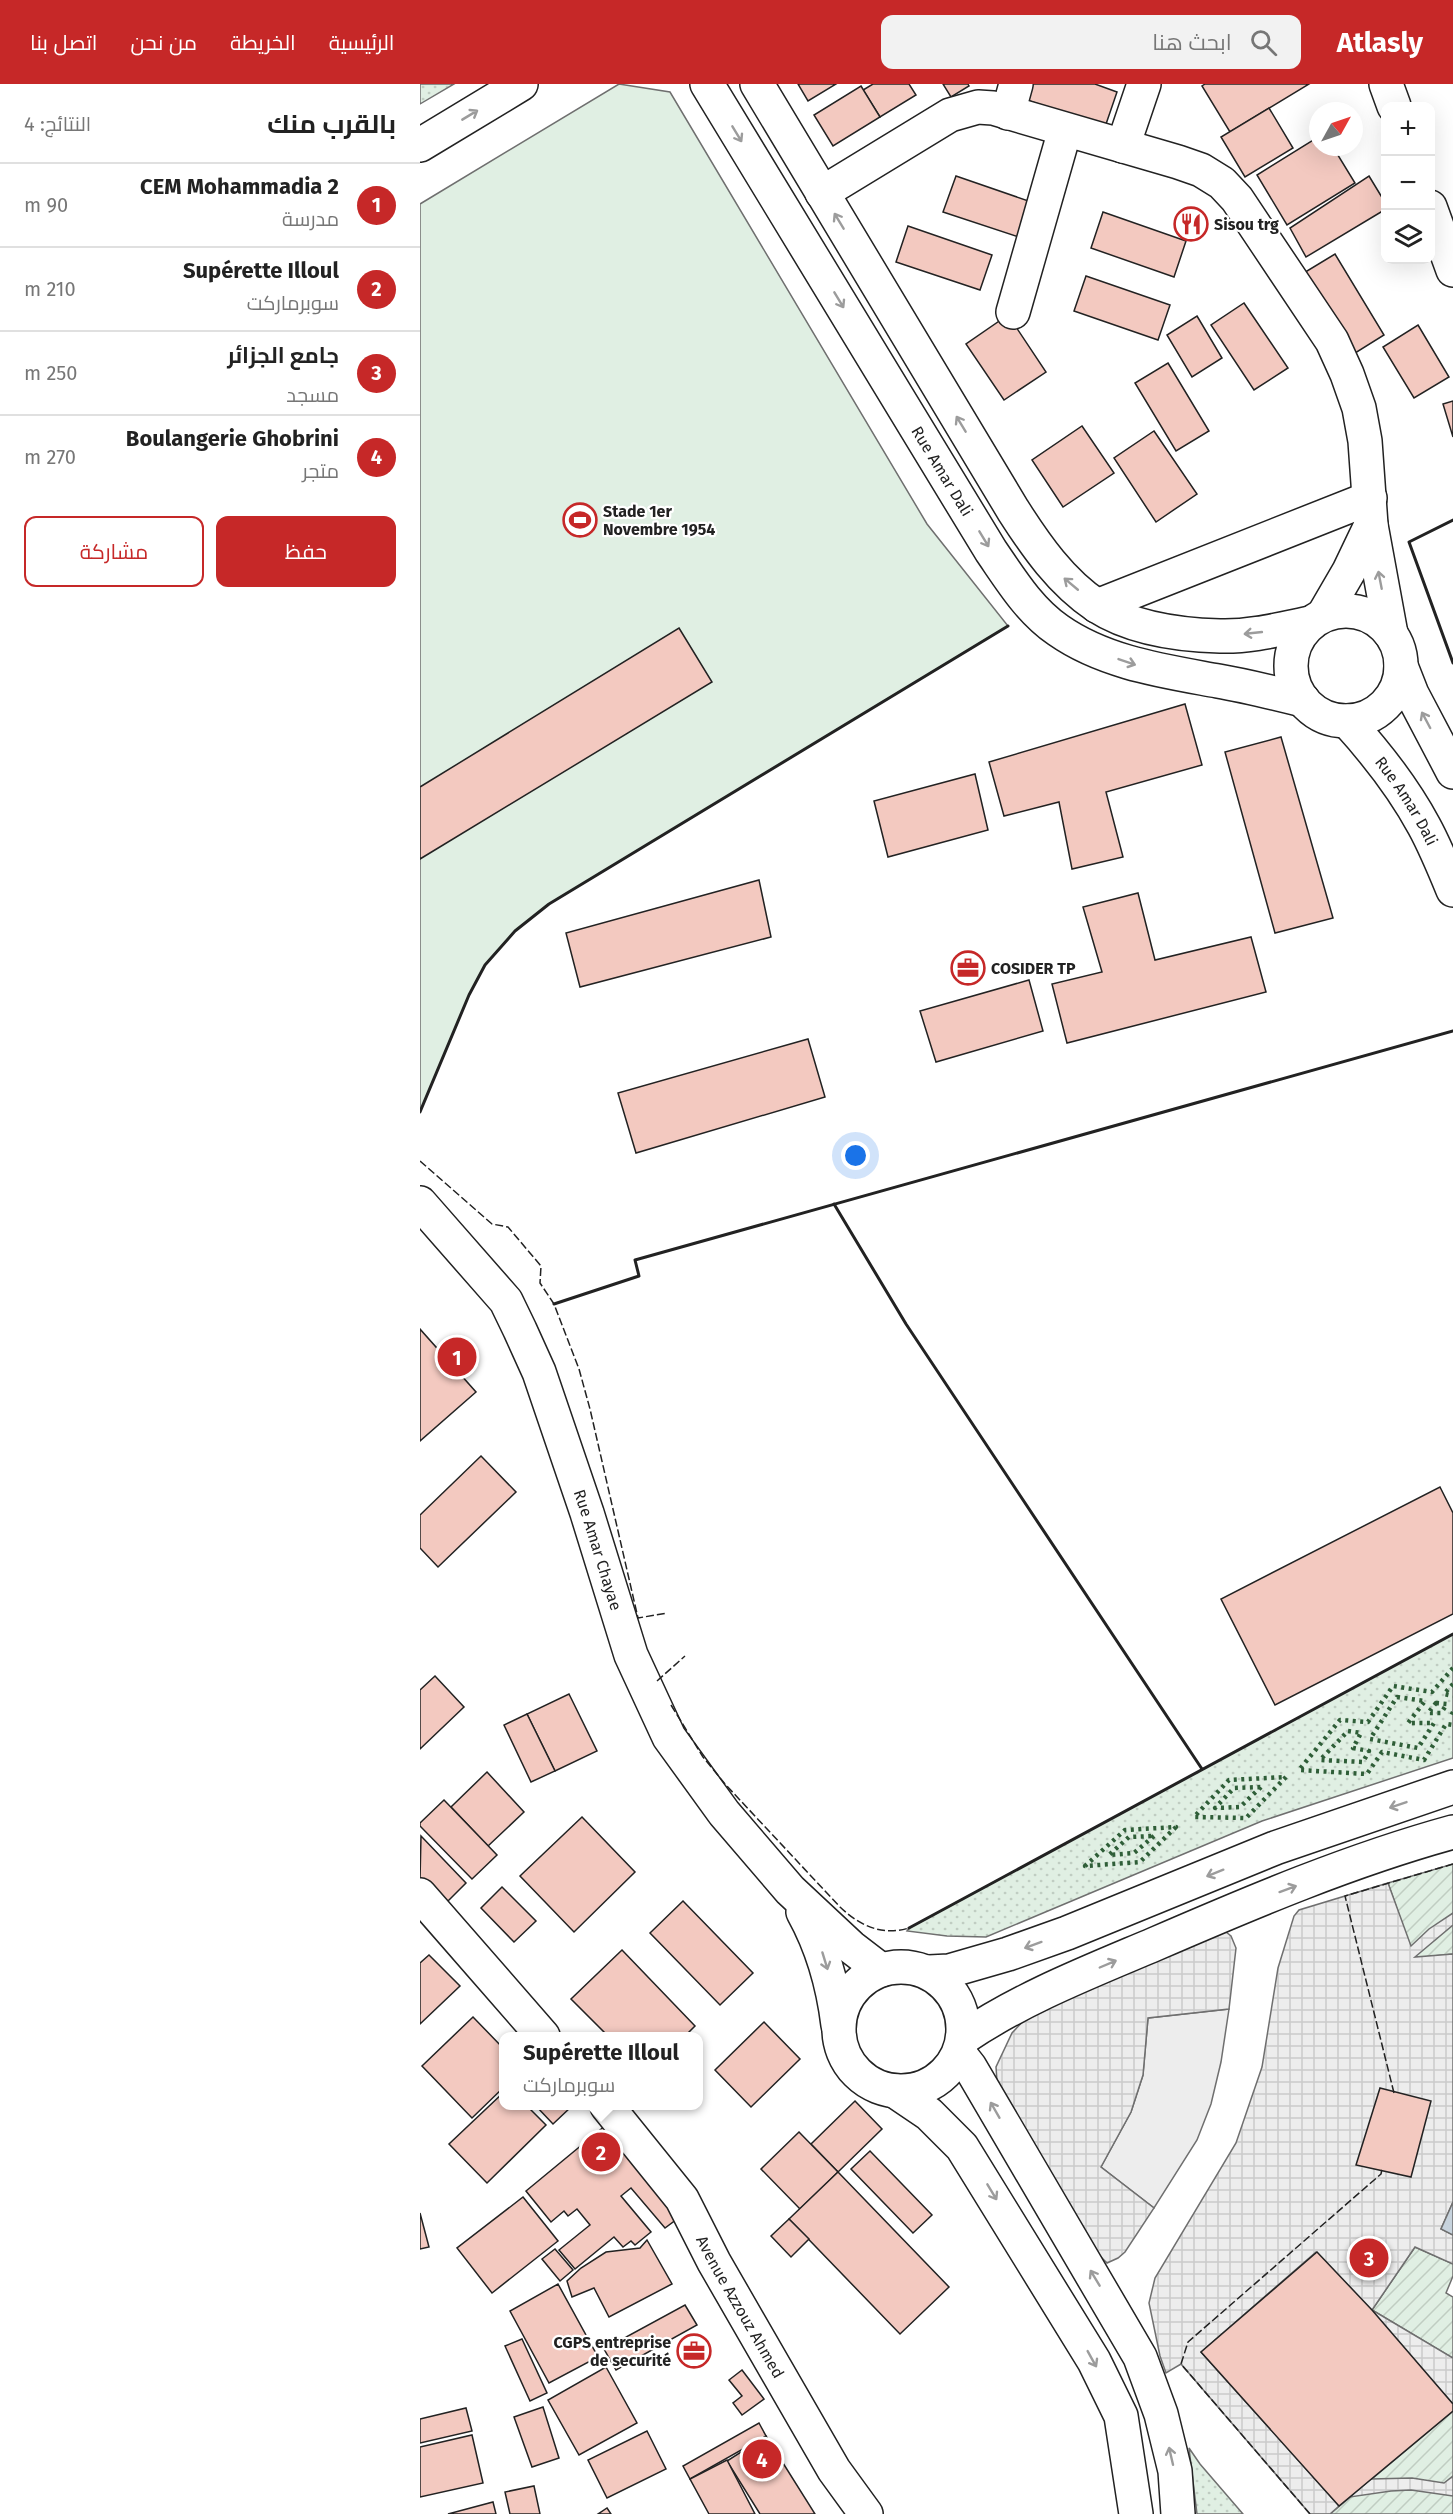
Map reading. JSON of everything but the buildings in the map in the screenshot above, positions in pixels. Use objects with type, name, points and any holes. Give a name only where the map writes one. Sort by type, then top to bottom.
[{"type":"street","points":[[420,145],[521,84]]},
{"type":"street","name":"Rue Amar Dali","points":[[707,84],[1023,599],[1058,631],[1101,652],[1141,666],[1254,687],[1303,700]]},
{"type":"street","points":[[757,84],[1031,538],[1061,576],[1097,606],[1129,621],[1172,631],[1221,636],[1259,633],[1317,618],[1343,610],[1362,612],[1378,621],[1391,634],[1399,649],[1401,666],[1399,683],[1391,698],[1379,710],[1364,718],[1347,721],[1331,719],[1315,711],[1303,700],[1294,685],[1291,668],[1293,651],[1299,636],[1317,618],[1349,571],[1370,512]]},
{"type":"street","points":[[1123,146],[1144,84]]},
{"type":"street","points":[[1386,84],[1393,102]]},
{"type":"street","points":[[822,193],[950,115],[978,107],[993,108],[1012,98],[1065,130],[1201,170],[1222,183],[1255,222],[1332,341],[1347,374],[1359,408],[1365,441],[1370,512],[1391,634]]},
{"type":"street","points":[[1013,312],[1065,130]]},
{"type":"street","points":[[1432,210],[1453,270]]},
{"type":"street","points":[[1097,606],[1370,512]]},
{"type":"street","points":[[1401,666],[1412,694],[1453,772]]},
{"type":"street","name":"Rue Amar Dali","points":[[1347,721],[1380,758],[1403,790],[1425,827],[1453,890]]},
{"type":"street","name":"Rue Amar Chayae","points":[[420,1203],[506,1301],[520,1330],[538,1372],[587,1513],[631,1655],[669,1737],[724,1814],[790,1890],[850,1947],[881,1970]]},
{"type":"street","points":[[1136,2514],[1120,2416],[1094,2361],[962,2147],[929,2114],[895,2091],[874,2085],[857,2073],[845,2056],[839,2036],[840,2015],[849,1995],[862,1980],[881,1970],[898,1967],[928,1972],[949,1971],[1018,1950],[1275,1848],[1453,1787]]},
{"type":"street","points":[[895,2091],[913,2090],[930,2084],[945,2073],[961,2045],[992,2018],[1045,1992],[1250,1903],[1414,1843],[1453,1832]]},
{"type":"street","name":"Rue Amar Chayae","points":[[790,1890],[821,1946],[834,1989],[839,2036]]},
{"type":"street","points":[[420,1895],[539,2032]]},
{"type":"street","points":[[928,1972],[946,1986],[956,2001],[962,2019],[961,2045],[970,2067],[1140,2357],[1161,2414],[1175,2471],[1178,2514]]},
{"type":"street","name":"Avenue Azzouz Ahmed","points":[[610,2110],[682,2199],[714,2262],[834,2470],[866,2514]]},
{"type":"green space","points":[[420,84],[454,84],[420,104]]},
{"type":"green space","points":[[619,84],[670,92],[927,524],[1008,626],[549,904],[515,931],[485,965],[469,995],[420,1112],[420,204]]},
{"type":"green space","points":[[1453,1634],[1453,1758],[1262,1821],[986,1937],[947,1936],[907,1931],[909,1928]]},
{"type":"green space","points":[[1453,1864],[1453,1954],[1414,1958],[1388,1883]]},
{"type":"green space","points":[[1415,2247],[1453,2264],[1453,2276],[1446,2293],[1453,2297],[1453,2358],[1372,2310]]},
{"type":"green space","points":[[1453,2411],[1453,2514],[1330,2514]]},
{"type":"green space","points":[[1189,2448],[1200,2464],[1243,2514],[1197,2514]]},
{"type":"shaded area","points":[[1388,1883],[1411,1946],[1429,1929],[1453,1913],[1453,1925],[1415,1957],[1453,1954],[1453,2202],[1441,2229],[1453,2235],[1453,2264],[1415,2247],[1372,2310],[1453,2358],[1453,2404],[1316,2252],[1201,2352],[1339,2506],[1330,2514],[1310,2514],[1181,2364],[1166,2373],[1160,2356],[1149,2303],[1155,2278],[1236,2143],[1262,2067],[1278,1968],[1294,1916],[1299,1910]]},
{"type":"shaded area","points":[[1226,1932],[1231,1936],[1236,1948],[1229,2009],[1148,2018],[1143,2075],[1131,2112],[1101,2167],[1154,2208],[1125,2252],[1107,2263],[1099,2255],[997,2081],[996,2067],[1012,2033],[1027,2017],[1218,1933]]},
{"type":"shaded area","points":[[1229,2009],[1221,2062],[1211,2104],[1197,2140],[1154,2208],[1101,2167],[1131,2112],[1143,2075],[1148,2018]]},
{"type":"shaded area","points":[[1453,2202],[1453,2235],[1441,2229]]},
{"type":"shaded area","points":[[1453,2476],[1453,2496],[1411,2490],[1350,2497],[1371,2479],[1412,2478],[1444,2483]]},
{"type":"hedge","points":[[1453,1668],[1432,1692],[1393,1686],[1368,1722],[1340,1720],[1299,1770],[1367,1774],[1382,1752],[1424,1760],[1446,1724],[1453,1725]]},
{"type":"hedge","points":[[1453,1684],[1444,1694],[1453,1696]]},
{"type":"hedge","points":[[1397,1697],[1425,1701],[1408,1723],[1434,1723],[1418,1748],[1370,1739],[1397,1697]]},
{"type":"hedge","points":[[1436,1703],[1447,1704],[1441,1713],[1428,1713],[1436,1703]]},
{"type":"hedge","points":[[1453,1712],[1451,1716],[1453,1716]]},
{"type":"hedge","points":[[1348,1731],[1361,1733],[1353,1748],[1369,1751],[1363,1762],[1320,1760],[1348,1731]]},
{"type":"hedge","points":[[1286,1777],[1246,1818],[1194,1817],[1229,1780],[1286,1777]]},
{"type":"hedge","points":[[1261,1787],[1240,1807],[1215,1808],[1234,1788],[1261,1787]]},
{"type":"hedge","points":[[1176,1827],[1140,1862],[1085,1866],[1125,1830],[1176,1827]]},
{"type":"hedge","points":[[1154,1836],[1134,1853],[1109,1855],[1129,1837],[1154,1836]]},
{"type":"fence","points":[[420,1161],[492,1224],[508,1227],[541,1266],[540,1283],[554,1304],[579,1369],[638,1618],[667,1613]]},
{"type":"fence","points":[[657,1681],[685,1656]]},
{"type":"fence","points":[[671,1705],[703,1757],[725,1784],[840,1907],[855,1919],[872,1928],[890,1931],[909,1928]]},
{"type":"fence","points":[[1394,2093],[1345,1896],[1453,1864]]},
{"type":"fence","points":[[1310,2514],[1181,2364],[1188,2342],[1381,2174],[1382,2169]]},
{"type":"wall","points":[[1453,520],[1409,542],[1453,663]]},
{"type":"wall","points":[[420,1112],[469,995],[485,965],[515,931],[549,904],[1008,626]]},
{"type":"wall","points":[[554,1304],[639,1276],[635,1260],[1453,1031]]},
{"type":"wall","points":[[834,1204],[906,1324],[1202,1769]]},
{"type":"wall","points":[[909,1928],[1453,1634]]},
{"type":"place","name":"Sisou trg","points":[[1191,224]]},
{"type":"place","name":"Stade 1er Novembre 1954","points":[[580,520]]},
{"type":"place","name":"COSIDER TP","points":[[968,968]]},
{"type":"place","name":"CEM Mohammadia 2","points":[[457,1357]]},
{"type":"place","name":"Supérette Illoul","points":[[601,2152]]},
{"type":"place","name":"جامع الجزائر","points":[[1369,2258]]},
{"type":"place","name":"CGPS entreprise de securité","points":[[694,2351]]},
{"type":"place","name":"Boulangerie Ghobrini","points":[[762,2459]]}]
